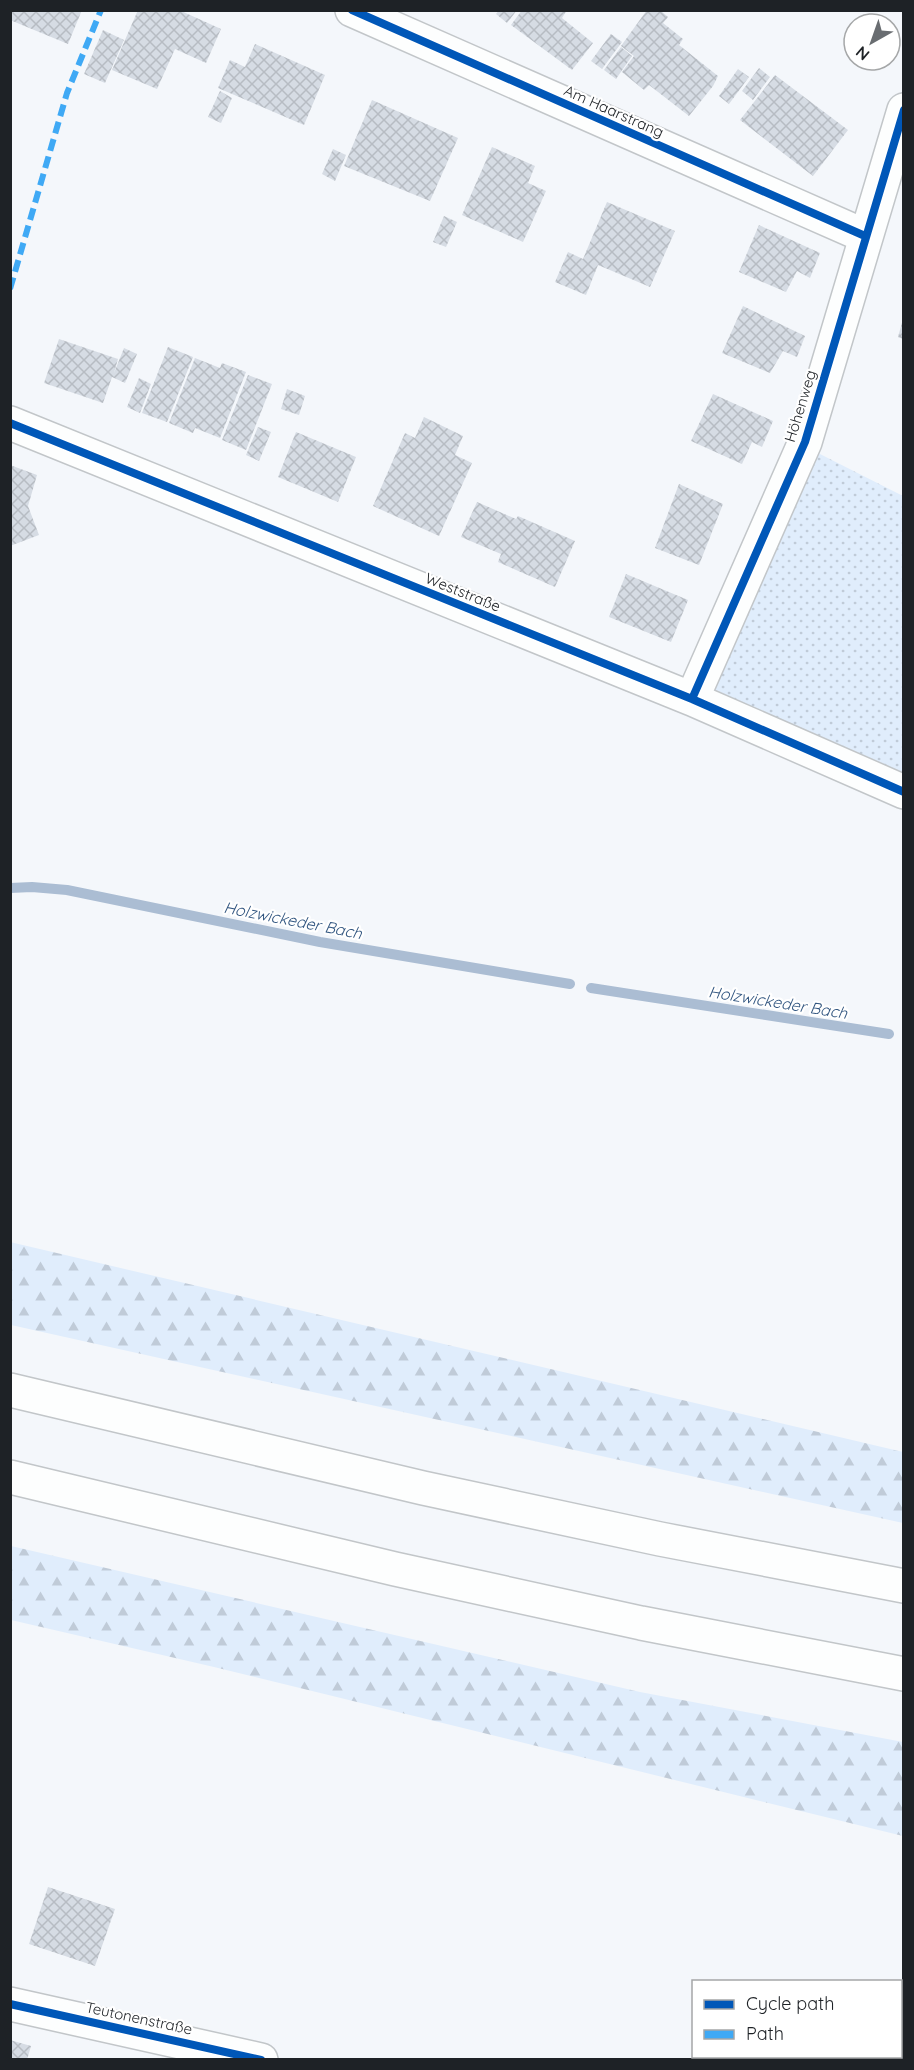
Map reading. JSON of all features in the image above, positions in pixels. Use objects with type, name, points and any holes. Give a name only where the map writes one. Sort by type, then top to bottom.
[{"type":"main road","name":"Am Haarstrang","points":[[352,10],[865,236]]},
{"type":"main road","name":"Höhenweg","points":[[692,699],[805,442],[903,110]]},
{"type":"main road","name":"Weststraße","points":[[10,423],[692,699],[903,792]]},
{"type":"main road","points":[[10,1390],[434,1491],[660,1539],[903,1586]]},
{"type":"main road","points":[[10,1477],[395,1569],[617,1618],[903,1674]]},
{"type":"main road","name":"Teutonenstraße","points":[[10,2004],[261,2060]]},
{"type":"green space","points":[[812,450],[903,496],[903,779],[706,691]]},
{"type":"green space","points":[[10,1242],[903,1452],[903,1523],[11,1325]]},
{"type":"green space","points":[[11,1546],[640,1692],[903,1742],[903,1836],[214,1667],[11,1620]]},
{"type":"building","points":[[10,10],[82,10],[68,44],[10,20]]},
{"type":"building","points":[[138,10],[179,10],[221,29],[206,63],[175,49],[157,89],[112,70]]},
{"type":"building","points":[[499,10],[517,10],[507,23],[496,14]]},
{"type":"building","points":[[522,10],[567,10],[562,18],[593,43],[572,70],[511,25]]},
{"type":"building","points":[[647,10],[660,10],[668,17],[663,23],[683,39],[679,45],[718,76],[713,86],[689,116],[649,85],[644,90],[622,72],[634,56],[621,46]]},
{"type":"building","points":[[103,30],[124,40],[105,83],[84,74]]},
{"type":"building","points":[[611,34],[622,42],[602,69],[591,61]]},
{"type":"building","points":[[255,44],[325,75],[304,125],[218,88],[230,60],[245,67]]},
{"type":"building","points":[[621,47],[632,56],[616,79],[604,70]]},
{"type":"building","points":[[759,68],[770,77],[753,100],[742,91]]},
{"type":"building","points":[[738,69],[749,77],[729,104],[719,96]]},
{"type":"building","points":[[775,75],[848,130],[813,176],[740,120]]},
{"type":"building","points":[[220,91],[232,98],[221,123],[208,117]]},
{"type":"building","points":[[372,100],[458,138],[430,201],[344,166]]},
{"type":"building","points":[[492,147],[535,166],[528,183],[546,191],[523,242],[462,215]]},
{"type":"building","points":[[333,149],[346,155],[335,181],[322,174]]},
{"type":"building","points":[[607,202],[675,231],[650,287],[598,265],[586,295],[555,282],[568,252],[583,259]]},
{"type":"building","points":[[444,216],[457,222],[446,247],[433,242]]},
{"type":"building","points":[[759,225],[820,253],[810,278],[797,271],[786,292],[739,272]]},
{"type":"building","points":[[743,306],[805,336],[797,357],[783,351],[770,373],[722,353]]},
{"type":"building","points":[[903,319],[903,339],[898,337]]},
{"type":"building","points":[[59,339],[118,359],[114,373],[124,348],[137,354],[125,383],[112,377],[103,403],[44,383]]},
{"type":"building","points":[[168,347],[193,357],[167,422],[142,413]]},
{"type":"building","points":[[195,358],[220,368],[222,363],[246,372],[220,438],[195,428],[193,433],[169,423]]},
{"type":"building","points":[[248,375],[272,384],[246,450],[222,440]]},
{"type":"building","points":[[139,378],[151,384],[140,413],[127,407]]},
{"type":"building","points":[[287,389],[305,396],[299,415],[281,409]]},
{"type":"building","points":[[713,394],[773,421],[762,447],[752,442],[742,464],[691,441]]},
{"type":"building","points":[[424,417],[463,436],[455,455],[472,463],[439,536],[373,506],[405,433],[415,438]]},
{"type":"building","points":[[258,427],[271,432],[259,461],[246,455]]},
{"type":"building","points":[[296,432],[356,457],[338,502],[278,477]]},
{"type":"building","points":[[10,465],[37,475],[28,506],[39,535],[10,546]]},
{"type":"building","points":[[679,484],[723,504],[699,565],[655,548]]},
{"type":"building","points":[[477,502],[516,519],[518,516],[575,541],[555,587],[498,562],[501,554],[461,537]]},
{"type":"building","points":[[626,574],[688,600],[671,642],[609,617]]},
{"type":"building","points":[[48,1887],[115,1909],[95,1966],[29,1944]]},
{"type":"building","points":[[10,2040],[31,2046],[27,2060],[10,2060]]},
{"type":"waterway","name":"Holzwickeder Bach","points":[[10,888],[67,890],[320,942],[570,984]]},
{"type":"waterway","name":"Holzwickeder Bach","points":[[591,988],[889,1034]]},
{"type":"marked path","points":[[10,289],[67,93],[101,10]]},
{"type":"cycle path","points":[[352,10],[865,236]]},
{"type":"cycle path","points":[[692,699],[805,442],[904,110]]},
{"type":"cycle path","points":[[10,423],[692,699],[904,792]]},
{"type":"cycle path","points":[[10,2004],[261,2060]]}]
